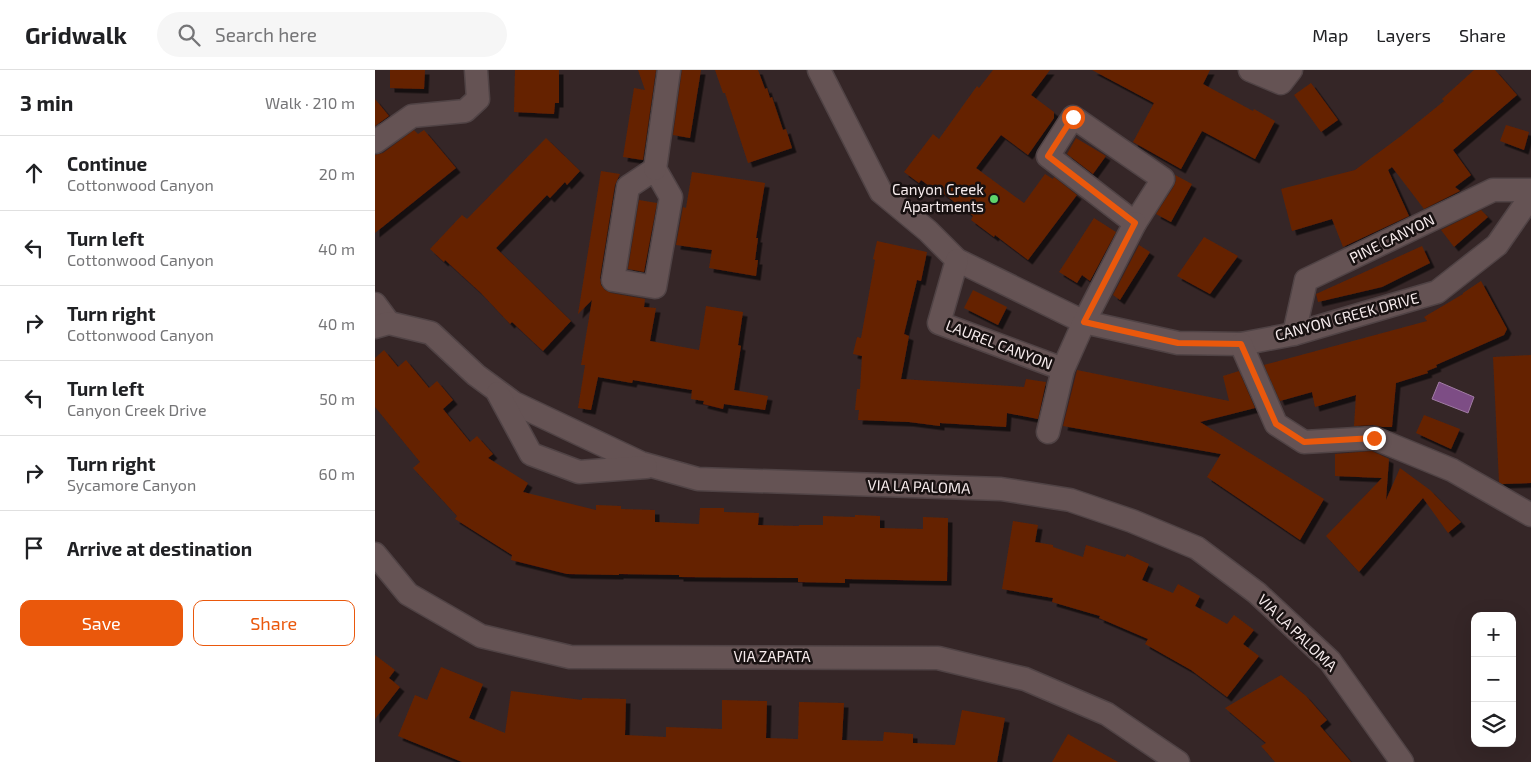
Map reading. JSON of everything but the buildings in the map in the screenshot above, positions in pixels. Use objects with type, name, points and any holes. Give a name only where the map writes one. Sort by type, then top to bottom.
[{"type":"street","points":[[375,142],[411,116],[465,111],[478,98],[477,70]]},
{"type":"street","points":[[655,169],[628,187],[613,280],[655,287],[671,197],[655,169],[669,70]]},
{"type":"street","name":"CANYON CREEK DRIVE","points":[[819,70],[881,192],[928,231],[957,260],[1084,322],[1178,343],[1241,344],[1294,334],[1437,292],[1497,245],[1531,196]]},
{"type":"street","points":[[1250,70],[1281,83],[1291,70]]},
{"type":"street","name":"LAUREL CANYON","points":[[1048,432],[1063,369],[1084,322],[1135,223],[1163,179],[1073,117],[1048,156],[1135,223]]},
{"type":"street","name":"PINE CANYON","points":[[1294,334],[1306,280],[1493,190],[1531,190]]},
{"type":"street","name":"LAUREL CANYON","points":[[957,260],[939,323],[1063,369]]},
{"type":"street","points":[[375,304],[382,325]]},
{"type":"street","name":"VIA LA PALOMA","points":[[382,325],[431,333],[476,375],[514,403],[641,463],[698,479],[1001,489],[1069,500],[1132,521],[1197,548],[1257,593],[1330,661],[1402,762]]},
{"type":"street","points":[[1241,344],[1276,424],[1304,442],[1374,438],[1452,470],[1531,515]]},
{"type":"street","points":[[496,390],[531,454],[579,472],[654,466]]},
{"type":"street","name":"VIA ZAPATA","points":[[375,554],[408,594],[481,636],[570,656],[938,658],[1025,679],[1107,714],[1178,762]]},
{"type":"shaded area","points":[[1439,382],[1474,397],[1468,413],[1432,399]]},
{"type":"place","name":"Canyon Creek Apartments","points":[[994,199]]},
{"type":"route","points":[[1073,117],[1048,156],[1135,223],[1084,322],[1178,343],[1241,344],[1276,424],[1304,442],[1374,438]]}]
